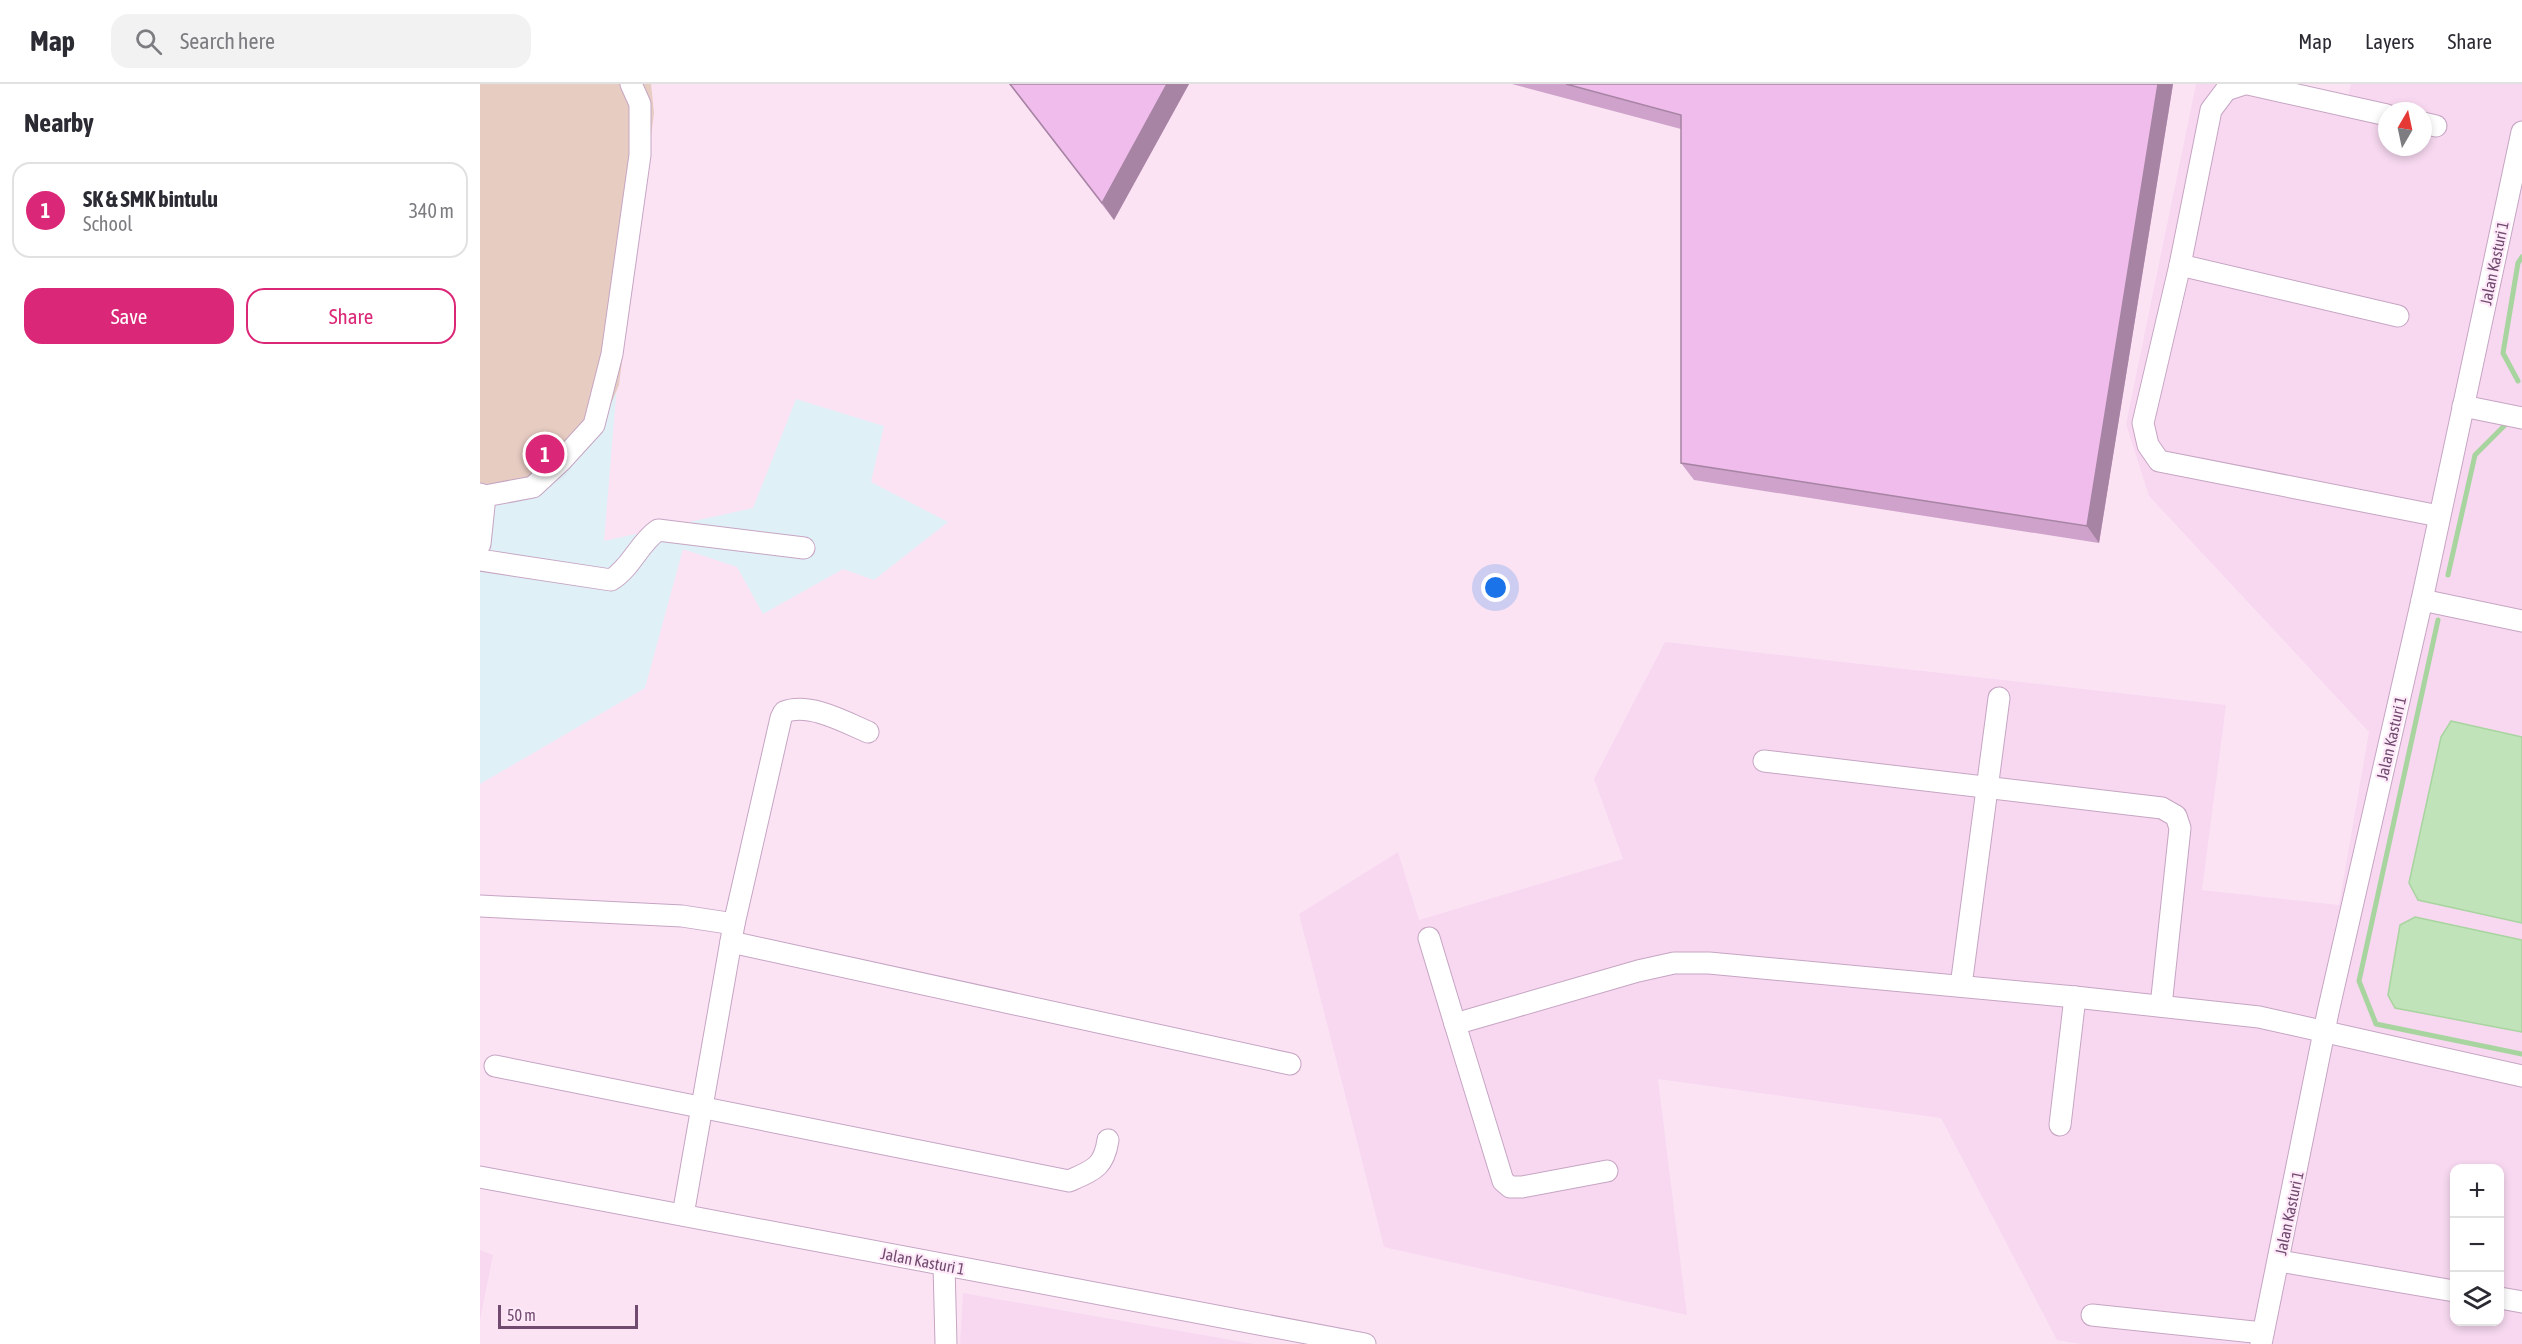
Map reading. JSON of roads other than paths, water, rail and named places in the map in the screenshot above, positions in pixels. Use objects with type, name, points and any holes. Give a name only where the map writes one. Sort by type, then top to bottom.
[{"type":"street","points":[[480,544],[483,495],[532,486],[562,460],[594,425],[612,354],[640,155],[640,104],[631,84]]},
{"type":"street","points":[[2378,111],[2335,94],[2246,84],[2226,90],[2211,110],[2180,265],[2143,423],[2148,445],[2159,461],[2439,516]]},
{"type":"street","name":"Jalan Kasturi 1","points":[[2262,1339],[2325,1033],[2463,406],[2515,200],[2522,132]]},
{"type":"street","points":[[2180,265],[2398,316]]},
{"type":"street","points":[[2463,406],[2522,418]]},
{"type":"street","points":[[480,560],[610,580],[620,574],[650,536],[658,530],[804,548]]},
{"type":"street","points":[[2422,600],[2522,621]]},
{"type":"street","points":[[1961,986],[1999,698]]},
{"type":"street","points":[[683,1215],[733,933],[784,712],[792,709],[832,717],[868,732]]},
{"type":"street","points":[[1764,761],[2162,808],[2176,816],[2180,828],[2162,1006]]},
{"type":"street","points":[[480,906],[682,916],[733,933],[1290,1064]]},
{"type":"street","points":[[1428,938],[1503,1181],[1510,1187],[1522,1187],[1607,1171]]},
{"type":"street","points":[[1455,1024],[1638,971],[1674,963],[1708,963],[2075,997],[2259,1017],[2522,1076]]},
{"type":"street","points":[[2060,1125],[2075,997]]},
{"type":"street","points":[[495,1066],[1069,1181],[1089,1172],[1105,1158],[1108,1140]]},
{"type":"street","name":"Jalan Kasturi 1","points":[[480,1177],[1365,1344]]},
{"type":"street","points":[[2278,1261],[2450,1290]]},
{"type":"street","points":[[944,1265],[946,1344]]},
{"type":"street","points":[[2504,1299],[2522,1302]]},
{"type":"street","points":[[2092,1315],[2262,1339]]},
{"type":"waterway","points":[[2518,381],[2503,353],[2518,263],[2522,257]]},
{"type":"waterway","points":[[2448,575],[2475,455],[2508,422]]},
{"type":"waterway","points":[[2438,620],[2359,981],[2376,1024],[2522,1054]]},
{"type":"place","name":"SK & SMK bintulu","points":[[545,454]]}]
